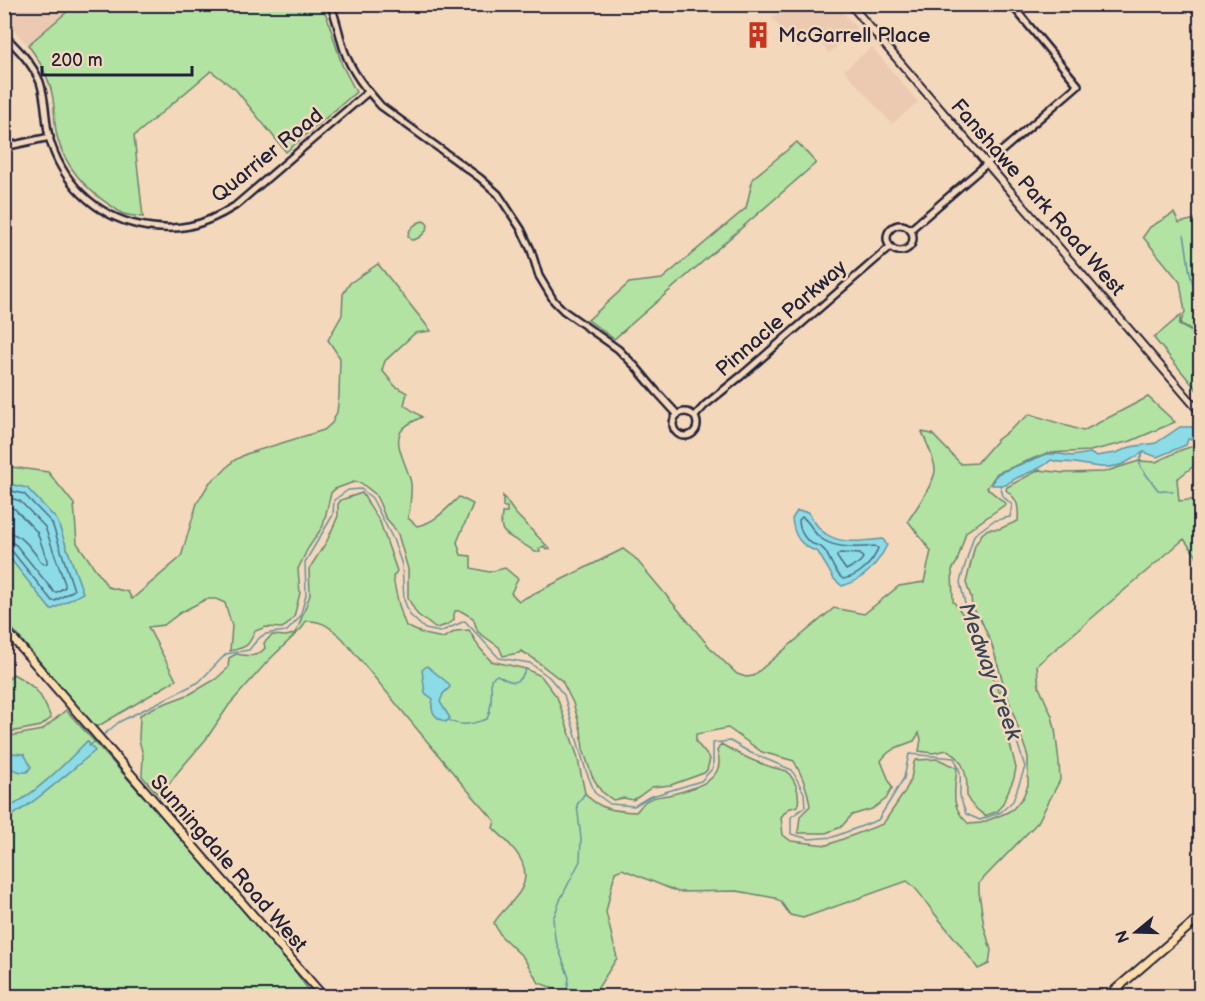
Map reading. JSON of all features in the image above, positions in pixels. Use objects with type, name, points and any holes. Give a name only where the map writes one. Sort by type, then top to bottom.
[{"type":"main road","name":"Fanshawe Park Road West","points":[[850,4],[1200,412]]},
{"type":"main road","name":"Sunningdale Road West","points":[[4,628],[323,996]]},
{"type":"main road","points":[[1108,996],[1200,919]]},
{"type":"street","points":[[330,4],[348,59],[368,92],[381,106],[480,178],[498,194],[521,229],[531,250],[539,276],[554,302],[618,350],[677,414]]},
{"type":"street","points":[[909,230],[1078,85],[1011,4]]},
{"type":"street","name":"Quarrier Road","points":[[4,35],[34,70],[40,84],[50,137],[57,158],[65,174],[76,188],[94,205],[120,220],[161,229],[200,224],[218,217],[235,206],[368,92]]},
{"type":"street","points":[[4,147],[50,137]]},
{"type":"street","points":[[901,225],[909,230],[912,239],[908,248],[898,251],[890,247],[887,234],[892,227],[901,225]]},
{"type":"street","name":"Pinnacle Parkway","points":[[695,416],[890,247]]},
{"type":"street","points":[[685,411],[695,416],[697,423],[690,435],[682,436],[675,432],[672,424],[677,414],[685,411]]},
{"type":"shaded area","points":[[789,4],[836,5],[857,28],[829,53],[813,34],[798,49],[772,18]]},
{"type":"shaded area","points":[[5,5],[75,5],[28,45],[5,21]]},
{"type":"shaded area","points":[[872,47],[918,102],[892,124],[844,70]]},
{"type":"green space","points":[[75,5],[321,5],[342,65],[356,92],[286,152],[236,90],[211,71],[134,136],[143,217],[124,214],[94,193],[78,177],[65,158],[55,127],[50,84],[28,45]]},
{"type":"green space","points":[[797,142],[816,163],[614,339],[588,320],[629,283],[662,279],[746,208],[753,178]]},
{"type":"green space","points":[[1174,213],[1179,223],[1200,218],[1200,334],[1180,324],[1185,312],[1180,282],[1143,237],[1150,227]]},
{"type":"green space","points":[[423,221],[428,226],[425,231],[419,237],[411,240],[408,236],[410,231],[416,224]]},
{"type":"green space","points":[[378,264],[431,331],[415,333],[385,361],[382,370],[395,386],[407,393],[404,405],[422,417],[411,422],[399,435],[400,449],[411,484],[408,518],[417,526],[429,522],[459,497],[473,504],[457,542],[461,555],[471,556],[471,568],[489,572],[505,568],[518,579],[511,593],[519,601],[623,549],[635,558],[712,650],[737,674],[746,677],[753,676],[834,608],[864,614],[899,586],[924,582],[931,551],[908,521],[932,481],[935,469],[922,432],[932,434],[961,464],[977,463],[997,440],[1030,414],[1083,431],[1148,397],[1175,422],[1131,441],[1090,451],[1047,453],[997,473],[987,488],[1006,504],[966,532],[957,562],[952,570],[953,601],[967,620],[985,656],[1005,708],[1016,768],[1014,778],[998,811],[985,816],[973,806],[967,797],[965,774],[959,760],[947,750],[933,753],[919,751],[921,739],[919,733],[914,741],[891,750],[881,761],[892,788],[886,799],[872,809],[852,815],[841,827],[826,833],[798,833],[800,816],[810,806],[808,794],[794,761],[762,752],[728,728],[696,734],[696,742],[710,759],[704,773],[671,785],[652,787],[633,800],[624,798],[613,800],[601,791],[592,776],[583,749],[581,730],[573,703],[562,681],[521,651],[503,656],[499,647],[478,632],[473,618],[461,611],[455,611],[454,620],[450,623],[435,628],[417,614],[408,598],[408,569],[398,534],[385,517],[375,494],[361,483],[354,482],[335,489],[331,493],[323,526],[298,569],[300,593],[294,617],[287,625],[282,628],[266,627],[255,631],[246,646],[230,651],[232,626],[225,603],[216,599],[206,599],[164,625],[148,627],[176,680],[95,728],[5,620],[4,466],[48,472],[74,504],[77,543],[108,587],[128,592],[132,599],[181,557],[197,503],[210,482],[233,461],[246,454],[324,430],[332,423],[337,412],[339,396],[340,358],[328,340],[342,315],[343,294],[350,283]]},
{"type":"green space","points":[[1181,315],[1179,325],[1200,336],[1200,394],[1154,338]]},
{"type":"green space","points":[[1200,444],[1200,461],[1177,479],[1179,501],[1200,499],[1200,561],[1184,539],[1037,665],[1039,687],[1052,716],[1055,729],[1060,780],[1038,822],[979,883],[984,926],[991,950],[989,964],[978,969],[907,881],[803,918],[790,915],[781,902],[775,898],[737,891],[678,892],[622,869],[615,872],[606,912],[617,958],[596,991],[583,996],[539,983],[523,957],[501,936],[494,923],[522,888],[525,878],[521,860],[493,828],[495,821],[343,639],[322,623],[306,621],[302,628],[268,661],[229,705],[207,738],[160,797],[142,776],[143,755],[139,740],[140,715],[190,694],[216,679],[228,668],[229,658],[236,654],[248,656],[259,653],[265,648],[264,643],[272,635],[294,634],[310,595],[309,569],[327,541],[338,516],[338,504],[341,500],[362,493],[380,522],[397,571],[393,577],[406,626],[424,634],[443,638],[456,631],[469,630],[491,661],[526,669],[541,676],[557,697],[577,755],[585,793],[596,803],[615,810],[636,812],[649,799],[682,792],[699,785],[714,776],[718,769],[717,751],[721,744],[753,760],[787,771],[790,775],[798,792],[798,806],[788,809],[781,817],[783,835],[791,841],[827,845],[883,824],[904,793],[916,760],[938,759],[957,768],[955,798],[958,811],[969,824],[981,823],[1013,809],[1023,797],[1028,785],[1028,757],[991,642],[972,607],[966,583],[975,545],[982,534],[988,529],[999,529],[1018,521],[1017,504],[1006,490],[1007,487],[1039,470],[1064,473],[1104,472],[1139,461],[1156,462]]},
{"type":"green space","points":[[503,496],[515,513],[550,549],[546,550],[544,546],[539,549],[540,552],[535,552],[504,531],[501,525],[502,513],[507,513],[507,507],[503,507]]},
{"type":"green space","points":[[13,674],[37,691],[51,718],[41,726],[5,733],[5,683]]},
{"type":"green space","points":[[66,710],[273,941],[313,996],[5,996],[5,737],[42,730]]},
{"type":"water","points":[[1180,427],[1200,430],[1200,439],[1188,439],[1186,445],[1157,457],[1144,452],[1123,464],[1111,467],[1051,460],[1006,485],[992,485],[999,473],[1047,454],[1072,456],[1090,453],[1095,456],[1116,453],[1130,447],[1156,443]]},
{"type":"water","points":[[4,483],[27,488],[57,520],[83,593],[51,610],[5,552]]},
{"type":"water","points":[[797,511],[808,512],[823,532],[839,540],[883,539],[887,545],[869,571],[857,580],[842,586],[834,579],[818,552],[799,540],[792,519]]},
{"type":"water","points":[[427,666],[449,684],[450,687],[443,694],[440,702],[450,718],[446,722],[434,714],[433,699],[425,693],[422,670]]},
{"type":"water","points":[[87,741],[95,751],[40,796],[5,820],[5,810],[38,788]]},
{"type":"water","points":[[10,753],[24,754],[31,767],[27,772],[12,769],[8,761]]},
{"type":"waterway","points":[[1184,235],[1191,276],[1200,298]]},
{"type":"waterway","points":[[1144,452],[1139,461],[1142,469],[1158,490],[1173,492]]},
{"type":"waterway","name":"Medway Creek","points":[[101,737],[119,722],[199,682],[226,654],[249,650],[265,634],[287,631],[300,617],[306,595],[305,562],[333,515],[334,500],[348,490],[361,489],[372,498],[393,539],[402,565],[404,600],[410,615],[425,629],[440,632],[465,621],[499,658],[530,663],[549,677],[564,695],[586,771],[595,793],[610,804],[634,806],[649,797],[701,781],[713,768],[713,743],[730,741],[751,753],[792,770],[804,793],[805,807],[791,817],[791,834],[810,839],[833,837],[878,820],[904,778],[909,754],[954,758],[960,773],[960,795],[966,814],[980,820],[1001,812],[1013,801],[1025,767],[996,675],[974,619],[965,604],[960,582],[974,535],[993,521],[1010,517],[1012,505],[1003,496],[1000,485]]},
{"type":"waterway","points":[[449,720],[463,724],[487,719],[491,704],[491,679],[497,675],[514,682],[520,679],[526,669]]},
{"type":"waterway","name":"Medway Creek","points":[[89,746],[97,740]]},
{"type":"waterway","points":[[566,996],[569,978],[555,938],[553,919],[580,861],[581,839],[577,805],[585,793]]},
{"type":"place","name":"McGarrell Place","points":[[758,35]]}]
